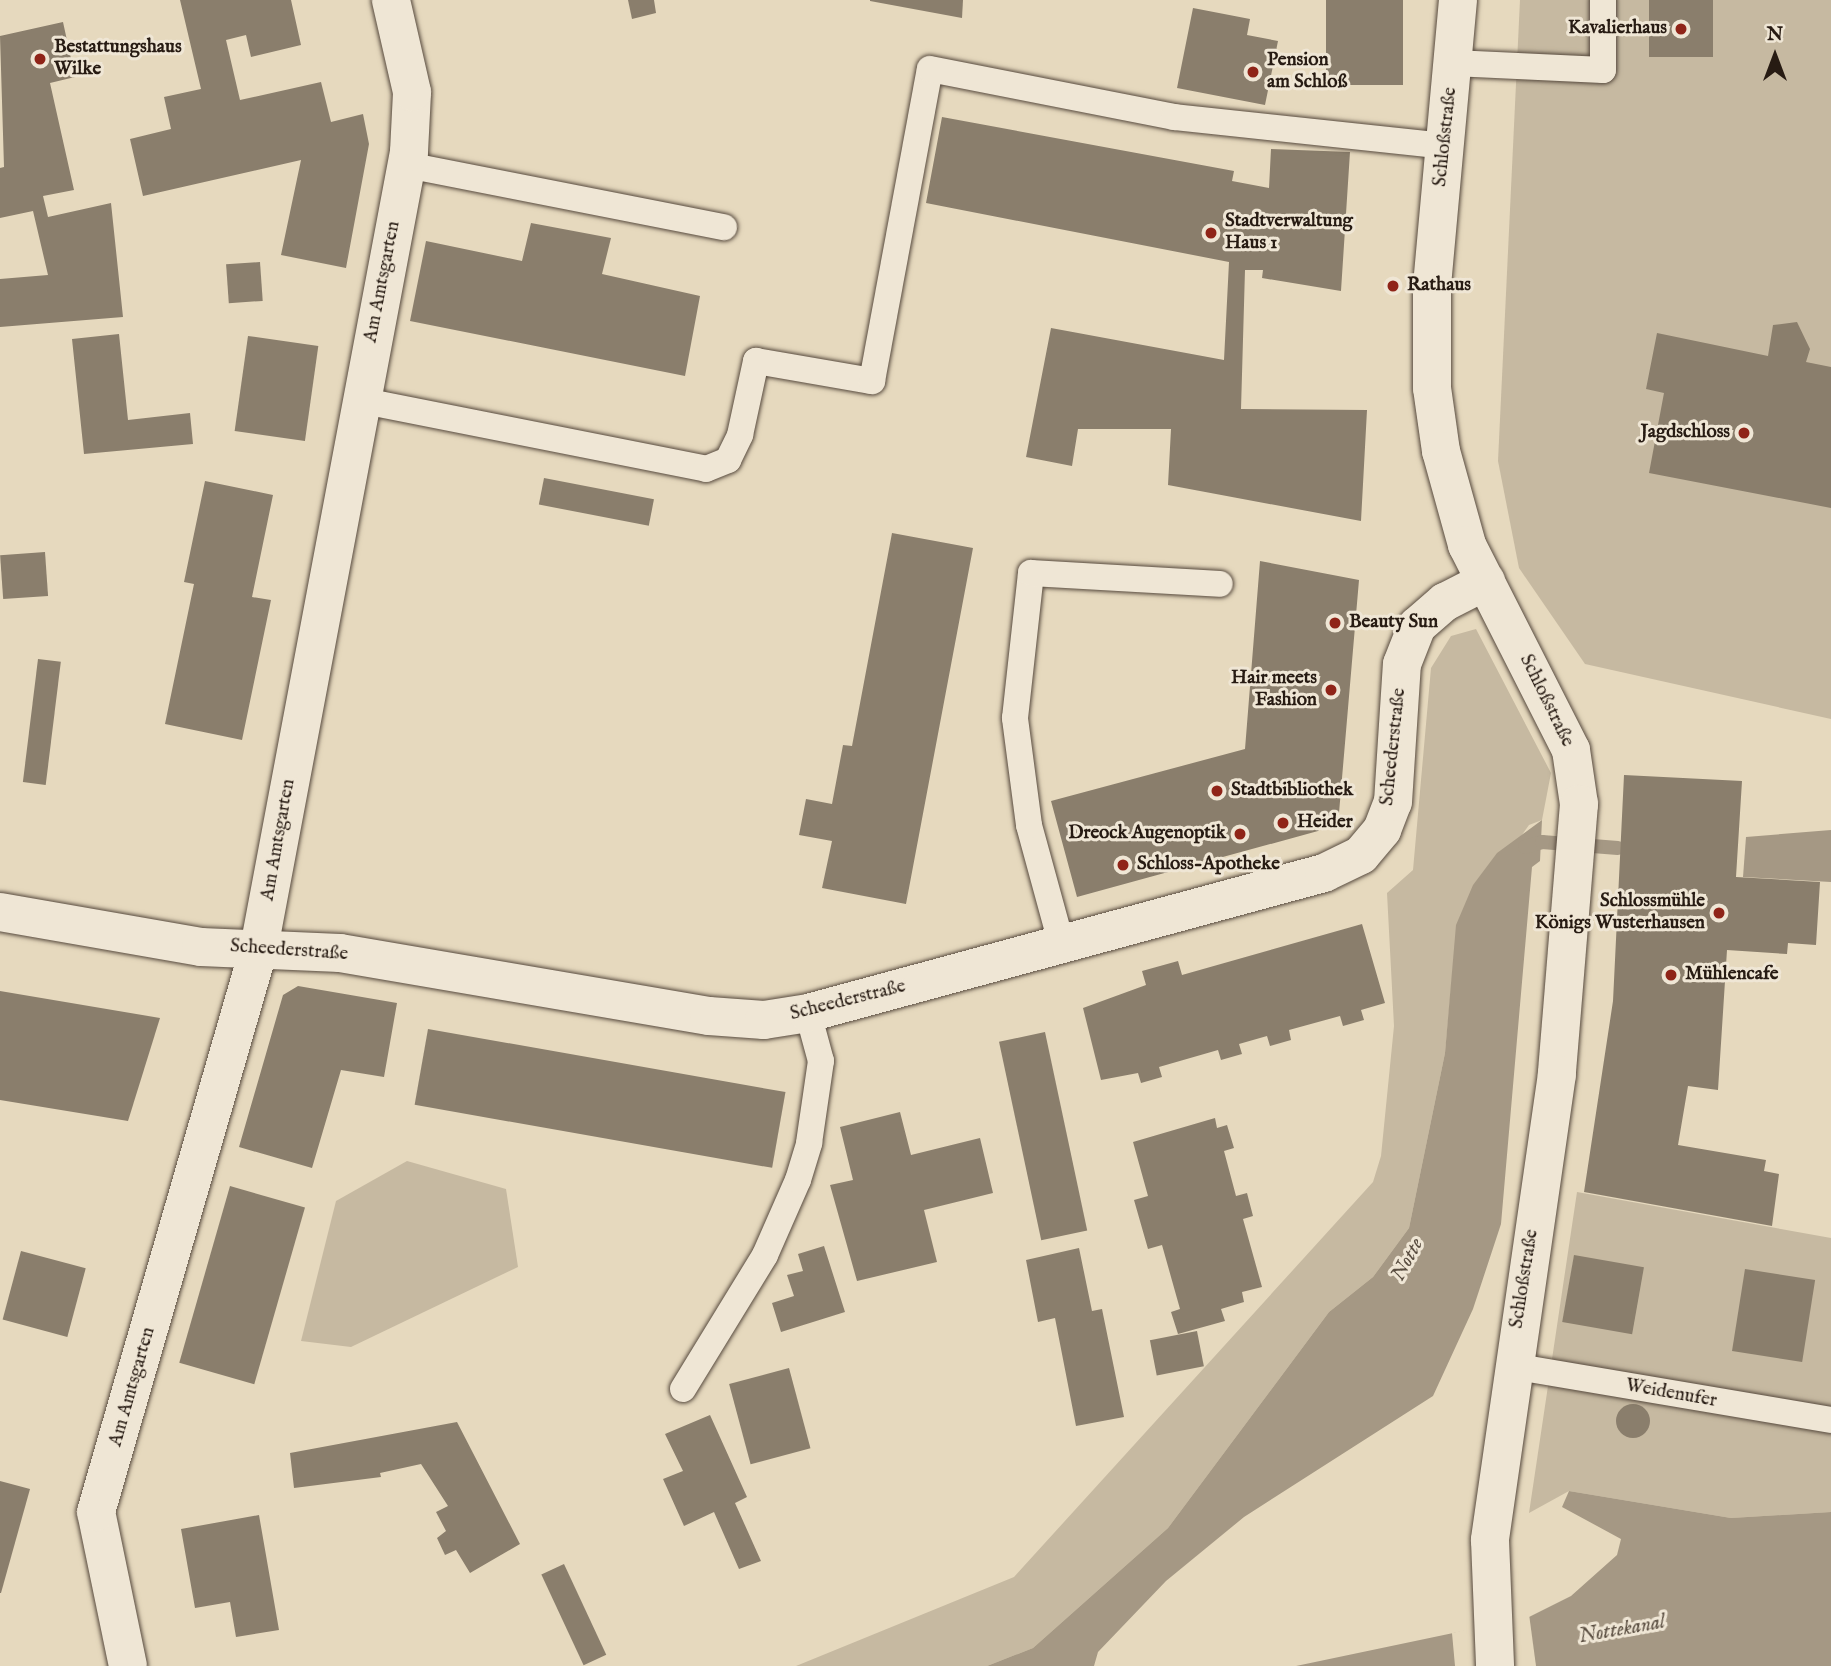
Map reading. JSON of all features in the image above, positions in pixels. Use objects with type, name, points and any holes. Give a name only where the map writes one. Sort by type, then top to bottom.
[{"type":"street","name":"Am Amtsgarten","points":[[128,1666],[96,1512],[259,948],[359,400],[407,165],[412,92],[391,0]]},
{"type":"street","name":"Schloßstraße","points":[[1458,0],[1432,283],[1432,388],[1452,497],[1486,581],[1571,750],[1579,804],[1574,895],[1557,1074],[1511,1366],[1490,1540],[1490,1619],[1495,1666]]},
{"type":"street","name":"Scheederstraße","points":[[0,912],[201,947],[340,953],[709,1016],[764,1020],[808,1013],[1324,873],[1361,855],[1382,830],[1393,802],[1402,664],[1417,626],[1445,602],[1486,581]]},
{"type":"lane","points":[[1453,63],[1603,70],[1603,0]]},
{"type":"lane","points":[[359,400],[706,469],[728,460],[740,435],[756,361],[872,381],[930,69],[1174,117],[1445,146]]},
{"type":"lane","points":[[407,165],[724,227]]},
{"type":"lane","points":[[1062,946],[1029,825],[1015,718],[1031,573],[1220,584]]},
{"type":"lane","points":[[683,1389],[765,1255],[798,1180],[821,1061],[808,1013]]},
{"type":"lane","name":"Weidenufer","points":[[1511,1366],[1831,1420]]},
{"type":"shaded area","points":[[1520,0],[1831,0],[1831,719],[1585,664],[1519,568],[1498,461]]},
{"type":"shaded area","points":[[1476,629],[1551,773],[1542,820],[1529,825],[1457,925],[1445,1053],[1409,1228],[1373,1277],[1329,1312],[1168,1528],[1033,1648],[987,1666],[796,1666],[1014,1577],[1373,1182],[1381,1156],[1394,1026],[1387,893],[1413,870],[1431,668],[1451,636]]},
{"type":"shaded area","points":[[407,1161],[506,1189],[518,1267],[351,1347],[301,1341],[336,1201]]},
{"type":"shaded area","points":[[1577,1192],[1831,1238],[1831,1512],[1731,1518],[1569,1491],[1529,1513]]},
{"type":"water","points":[[1542,820],[1540,861],[1532,867],[1501,1224],[1473,1309],[1433,1396],[1244,1517],[1166,1581],[1098,1652],[1094,1666],[987,1666],[1033,1648],[1168,1528],[1329,1312],[1373,1277],[1409,1228],[1445,1053],[1456,925],[1473,885],[1497,853]]},
{"type":"water","points":[[1831,830],[1831,882],[1743,877],[1746,837]]},
{"type":"water","name":"Nottekanal","points":[[1569,1491],[1731,1518],[1831,1512],[1831,1666],[1296,1666],[1529,1617],[1571,1596],[1617,1555],[1621,1539],[1562,1507]]},
{"type":"pier","points":[[1529,1614],[1536,1666],[1455,1666],[1452,1633]]},
{"type":"building","points":[[180,0],[291,0],[301,45],[251,57],[246,35],[226,40],[240,100],[321,82],[331,122],[363,114],[369,144],[346,268],[281,255],[301,160],[143,196],[130,139],[171,129],[164,97],[201,89]]},
{"type":"building","points":[[628,0],[654,0],[656,13],[632,19]]},
{"type":"building","points":[[963,0],[962,18],[870,1]]},
{"type":"building","points":[[1326,0],[1403,0],[1403,85],[1326,85]]},
{"type":"building","name":"Kavalierhaus","points":[[1649,0],[1713,0],[1713,57],[1649,57]]},
{"type":"building","points":[[1193,8],[1250,19],[1247,35],[1278,41],[1265,105],[1177,88]]},
{"type":"building","points":[[63,22],[75,77],[50,83],[74,190],[43,196],[48,217],[111,203],[123,317],[0,327],[0,279],[48,275],[33,211],[0,218],[0,168],[4,167],[0,36]]},
{"type":"building","points":[[942,117],[1234,171],[1232,181],[1269,188],[1271,149],[1350,152],[1341,291],[1262,278],[1263,270],[1245,270],[1241,409],[1367,410],[1361,521],[1168,485],[1171,429],[1078,429],[1072,466],[1026,457],[1051,328],[1224,360],[1229,262],[926,203]]},
{"type":"building","points":[[531,223],[611,238],[602,274],[700,296],[685,376],[410,321],[426,241],[522,261]]},
{"type":"building","points":[[260,262],[263,301],[229,303],[226,264]]},
{"type":"building","name":"Jagdschloss","points":[[1797,322],[1810,349],[1806,362],[1831,367],[1831,508],[1649,473],[1664,393],[1646,389],[1657,333],[1768,356],[1773,325]]},
{"type":"building","points":[[119,334],[128,420],[190,413],[193,444],[84,454],[72,339]]},
{"type":"building","points":[[248,336],[318,346],[305,441],[235,431]]},
{"type":"building","points":[[544,478],[654,499],[649,526],[539,505]]},
{"type":"building","points":[[205,481],[273,495],[252,597],[271,600],[242,740],[165,724],[194,584],[184,582]]},
{"type":"building","points":[[892,533],[973,548],[906,904],[822,888],[832,841],[799,835],[806,799],[832,804],[843,745],[852,746]]},
{"type":"building","points":[[45,552],[48,596],[3,599],[0,555]]},
{"type":"building","points":[[1260,561],[1359,580],[1339,813],[1318,831],[1077,897],[1051,801],[1245,749]]},
{"type":"building","points":[[38,659],[61,662],[46,785],[23,782]]},
{"type":"building","points":[[1624,775],[1742,781],[1736,877],[1820,882],[1816,945],[1788,943],[1787,954],[1727,950],[1718,1090],[1688,1086],[1678,1145],[1766,1160],[1764,1171],[1779,1174],[1772,1226],[1584,1192],[1613,1001]]},
{"type":"building","points":[[1362,924],[1385,1003],[1361,1010],[1364,1020],[1343,1026],[1340,1016],[1289,1030],[1291,1040],[1270,1046],[1267,1036],[1239,1044],[1242,1054],[1221,1060],[1218,1050],[1159,1067],[1162,1077],[1141,1083],[1138,1073],[1101,1080],[1083,1008],[1146,985],[1142,971],[1178,961],[1182,975]]},
{"type":"building","points":[[298,986],[397,1003],[384,1077],[341,1070],[312,1168],[239,1147],[283,995]]},
{"type":"building","points":[[0,991],[160,1018],[128,1121],[0,1100]]},
{"type":"building","points":[[428,1029],[785,1092],[772,1168],[415,1105]]},
{"type":"building","points":[[1045,1032],[1087,1231],[1041,1240],[999,1042]]},
{"type":"building","points":[[900,1112],[911,1155],[980,1138],[993,1193],[924,1210],[937,1262],[857,1281],[830,1185],[853,1180],[840,1127]]},
{"type":"building","points":[[1215,1118],[1217,1128],[1227,1125],[1234,1148],[1224,1151],[1236,1196],[1247,1193],[1253,1216],[1243,1219],[1262,1287],[1242,1292],[1244,1302],[1221,1309],[1225,1321],[1178,1334],[1171,1312],[1180,1309],[1162,1245],[1148,1249],[1134,1200],[1148,1196],[1133,1142]]},
{"type":"building","points":[[230,1186],[305,1207],[254,1384],[179,1363]]},
{"type":"building","points":[[824,1246],[845,1312],[781,1332],[772,1303],[794,1296],[787,1275],[803,1271],[798,1254]]},
{"type":"building","points":[[1079,1248],[1092,1311],[1102,1309],[1124,1417],[1076,1426],[1055,1318],[1038,1322],[1026,1260]]},
{"type":"building","points":[[21,1251],[86,1268],[67,1337],[3,1320]]},
{"type":"building","points":[[1574,1255],[1644,1267],[1632,1334],[1562,1322]]},
{"type":"building","points":[[1745,1269],[1815,1280],[1802,1362],[1732,1351]]},
{"type":"building","points":[[1197,1331],[1204,1366],[1157,1375],[1150,1340]]},
{"type":"building","points":[[789,1368],[810,1448],[751,1464],[729,1384]]},
{"type":"building","points":[[1633,1404],[1645,1409],[1650,1421],[1645,1433],[1633,1438],[1621,1433],[1616,1421],[1621,1409]]},
{"type":"building","points":[[710,1415],[747,1497],[735,1503],[761,1561],[739,1569],[714,1512],[684,1526],[663,1479],[683,1471],[665,1434]]},
{"type":"building","points":[[457,1422],[520,1544],[470,1573],[456,1550],[445,1555],[437,1538],[446,1531],[436,1512],[448,1506],[421,1464],[380,1473],[381,1477],[294,1488],[290,1453]]},
{"type":"building","points":[[0,1481],[30,1489],[1,1593],[0,1593]]},
{"type":"building","points":[[259,1515],[279,1630],[236,1637],[230,1602],[195,1608],[181,1529]]},
{"type":"building","points":[[564,1564],[606,1655],[584,1665],[541,1575]]},
{"type":"waterway","name":"Notte","points":[[1525,847],[1542,842],[1618,848]]},
{"type":"place","name":"Kavalierhaus","points":[[1681,29]]},
{"type":"place","name":"Bestattungshaus Wilke","points":[[40,59]]},
{"type":"place","name":"Pension am Schloß","points":[[1253,72]]},
{"type":"place","name":"Stadtverwaltung Haus 1","points":[[1211,233]]},
{"type":"place","name":"Rathaus","points":[[1393,286]]},
{"type":"place","name":"Jagdschloss","points":[[1744,433]]},
{"type":"place","name":"Beauty Sun","points":[[1335,623]]},
{"type":"place","name":"Hair meets Fashion","points":[[1331,690]]},
{"type":"place","name":"Stadtbibliothek","points":[[1217,791]]},
{"type":"place","name":"Heider","points":[[1283,823]]},
{"type":"place","name":"Dreock Augenoptik","points":[[1240,834]]},
{"type":"place","name":"Schloss-Apotheke","points":[[1123,865]]},
{"type":"place","name":"Schlossmühle Königs Wusterhausen","points":[[1719,913]]},
{"type":"place","name":"Mühlencafe","points":[[1671,975]]}]
